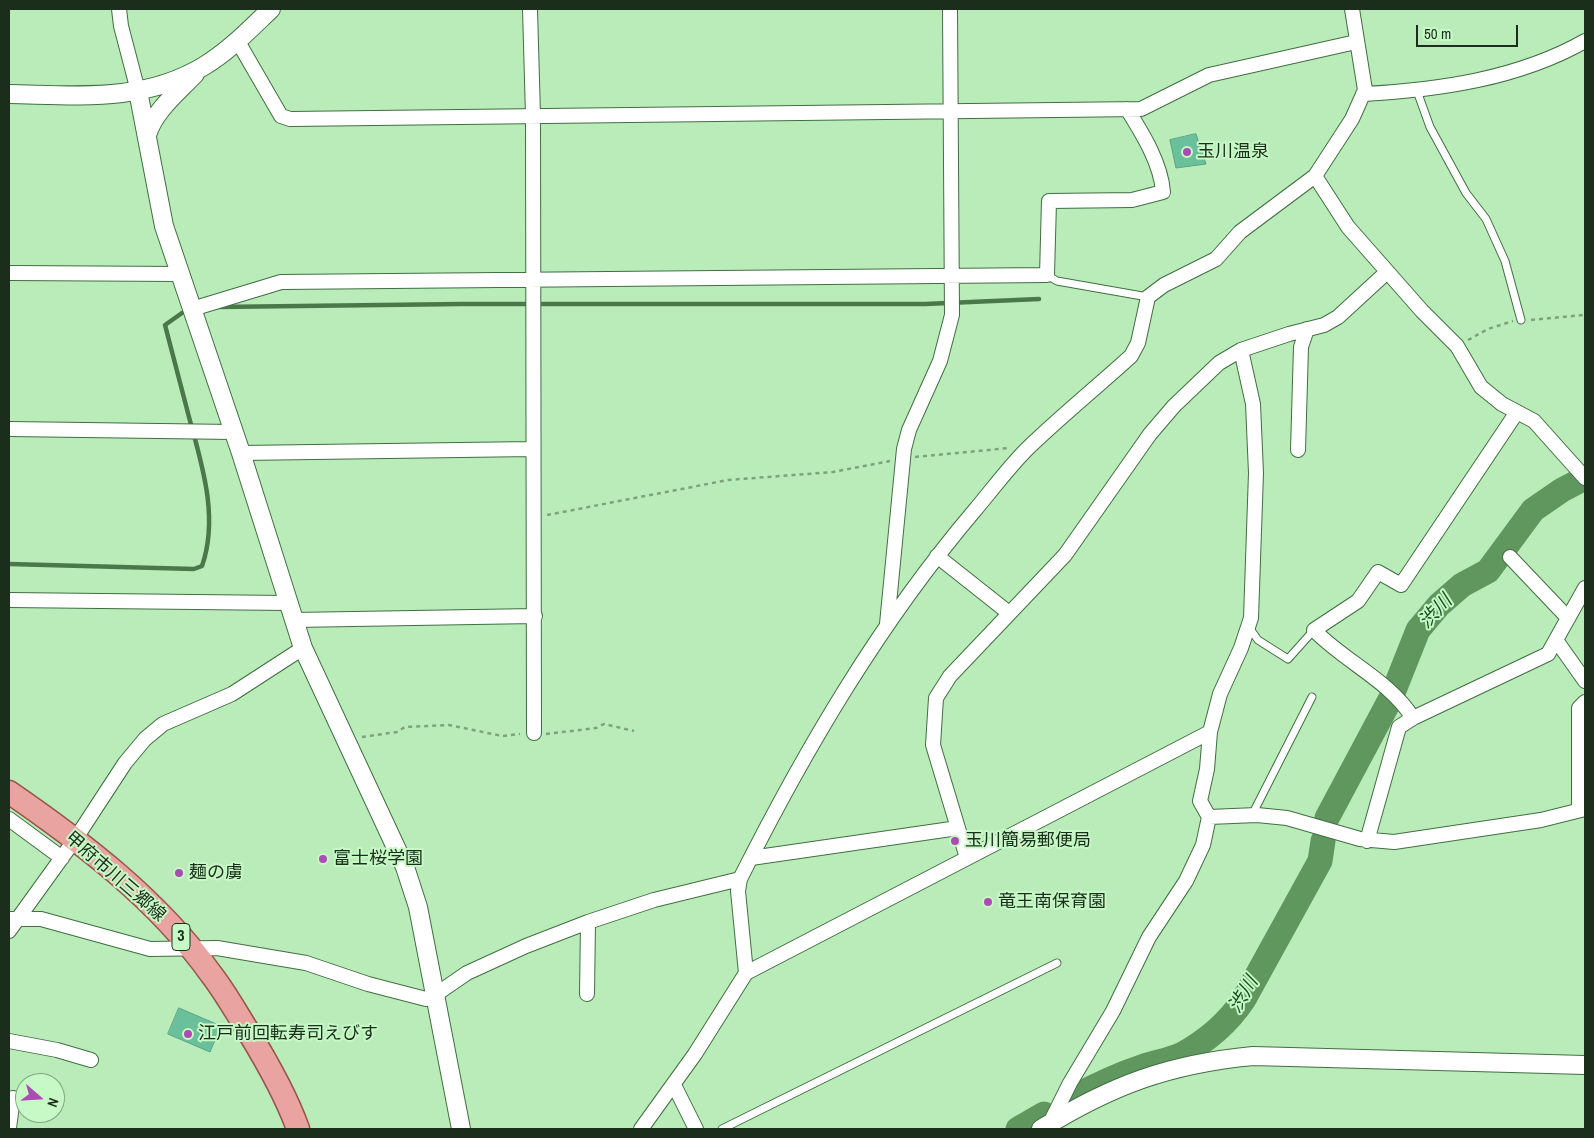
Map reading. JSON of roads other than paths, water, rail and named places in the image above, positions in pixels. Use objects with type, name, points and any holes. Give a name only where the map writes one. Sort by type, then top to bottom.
[{"type":"main road","name":"甲府市川三郷線","points":[[9,792],[76,838],[148,902],[190,949],[211,974],[264,1056],[298,1129]]},
{"type":"street","points":[[119,9],[120,26],[138,91],[164,226],[241,453],[292,620],[303,648],[404,867],[418,907],[461,1129]]},
{"type":"street","points":[[147,135],[150,126],[164,106],[203,67],[237,40],[271,9]]},
{"type":"street","points":[[530,9],[533,116],[534,733]]},
{"type":"street","points":[[886,625],[903,458],[909,430],[940,362],[947,341],[952,315],[950,9]]},
{"type":"street","points":[[746,973],[738,891],[740,879],[781,798],[833,706],[886,625],[937,556],[1026,450],[1131,356],[1138,343],[1148,297],[1164,285],[1216,259],[1240,232],[1315,176],[1352,119],[1365,90],[1352,9]]},
{"type":"street","points":[[237,40],[280,116],[290,119],[1141,109],[1209,75],[1356,42]]},
{"type":"street","points":[[1363,94],[1417,91],[1487,78],[1537,62],[1585,41]]},
{"type":"street","points":[[9,94],[108,96],[138,91],[203,67]]},
{"type":"street","points":[[192,309],[282,282],[1047,275],[1049,201],[1132,200],[1163,192],[1162,179],[1143,134],[1127,109]]},
{"type":"street","points":[[1315,176],[1348,227],[1387,272],[1458,346],[1481,387],[1517,412],[1534,421],[1582,474]]},
{"type":"street","points":[[967,858],[933,745],[932,725],[936,698],[950,676],[1065,555],[1156,427],[1219,363],[1241,350],[1324,325],[1338,317],[1387,272]]},
{"type":"street","points":[[9,273],[179,274]]},
{"type":"street","points":[[1298,450],[1301,347],[1307,329]]},
{"type":"street","points":[[1046,1126],[1112,1011],[1149,938],[1186,881],[1202,845],[1209,817],[1200,801],[1207,769],[1210,732],[1220,694],[1242,648],[1251,618],[1256,473],[1253,404],[1241,350]]},
{"type":"street","points":[[1413,718],[1402,699],[1326,643],[1314,630],[1358,601],[1378,572],[1401,585],[1517,412]]},
{"type":"street","points":[[9,429],[234,432]]},
{"type":"street","points":[[241,453],[533,449]]},
{"type":"street","points":[[937,556],[1009,613]]},
{"type":"street","points":[[1510,557],[1568,618]]},
{"type":"street","points":[[1367,840],[1399,727],[1413,718],[1529,665],[1548,654],[1585,588]]},
{"type":"street","points":[[9,600],[287,603]]},
{"type":"street","points":[[292,620],[535,616]]},
{"type":"street","points":[[1556,640],[1585,681]]},
{"type":"street","points":[[9,932],[14,918],[62,858],[125,762],[145,739],[163,724],[232,694],[303,648]]},
{"type":"street","points":[[1209,817],[1252,815],[1307,822],[1367,840],[1394,842],[1541,820],[1582,809],[1578,708],[1585,702]]},
{"type":"street","points":[[641,1129],[674,1085],[746,973],[1210,732]]},
{"type":"street","points":[[9,818],[62,858]]},
{"type":"street","points":[[751,858],[958,828]]},
{"type":"street","points":[[14,918],[41,919],[150,949],[217,948],[306,962],[368,984],[426,999],[436,995],[467,973],[526,946],[588,922],[654,900],[740,879]]},
{"type":"street","points":[[587,994],[588,922]]},
{"type":"street","points":[[9,1041],[90,1060]]},
{"type":"street","points":[[1046,1126],[1088,1100],[1122,1085],[1163,1071],[1212,1060],[1253,1056],[1585,1065]]},
{"type":"street","points":[[674,1085],[696,1129]]},
{"type":"street","points":[[9,1128],[13,1098]]},
{"type":"lane","points":[[1417,91],[1430,127],[1466,193],[1486,219],[1505,261],[1521,320]]},
{"type":"lane","points":[[1047,275],[1057,281],[1148,297]]},
{"type":"lane","points":[[1248,625],[1258,640],[1288,659],[1314,630]]},
{"type":"lane","points":[[1252,815],[1312,696]]},
{"type":"lane","points":[[722,1129],[1057,963]]},
{"type":"waterway","points":[[218,307],[462,304],[925,304],[1039,299]]},
{"type":"waterway","points":[[9,564],[194,569],[202,566],[209,529],[207,491],[165,325],[182,313]]},
{"type":"waterway","name":"渋川","points":[[1327,818],[1391,698],[1418,630],[1439,605],[1462,585],[1488,571],[1533,510],[1562,490],[1585,478]]},
{"type":"waterway","name":"渋川","points":[[1074,1097],[1126,1073],[1181,1055],[1200,1044],[1224,1024],[1244,999],[1320,861],[1323,841]]},
{"type":"waterway","name":"渋川","points":[[1018,1129],[1044,1114]]},
{"type":"place","name":"玉川温泉","points":[[1187,152]]},
{"type":"place","name":"玉川簡易郵便局","points":[[955,841]]},
{"type":"place","name":"富士桜学園","points":[[323,859]]},
{"type":"place","name":"麺の虜","points":[[179,873]]},
{"type":"place","name":"竜王南保育園","points":[[988,902]]},
{"type":"place","name":"江戸前回転寿司えびす","points":[[188,1034]]}]
